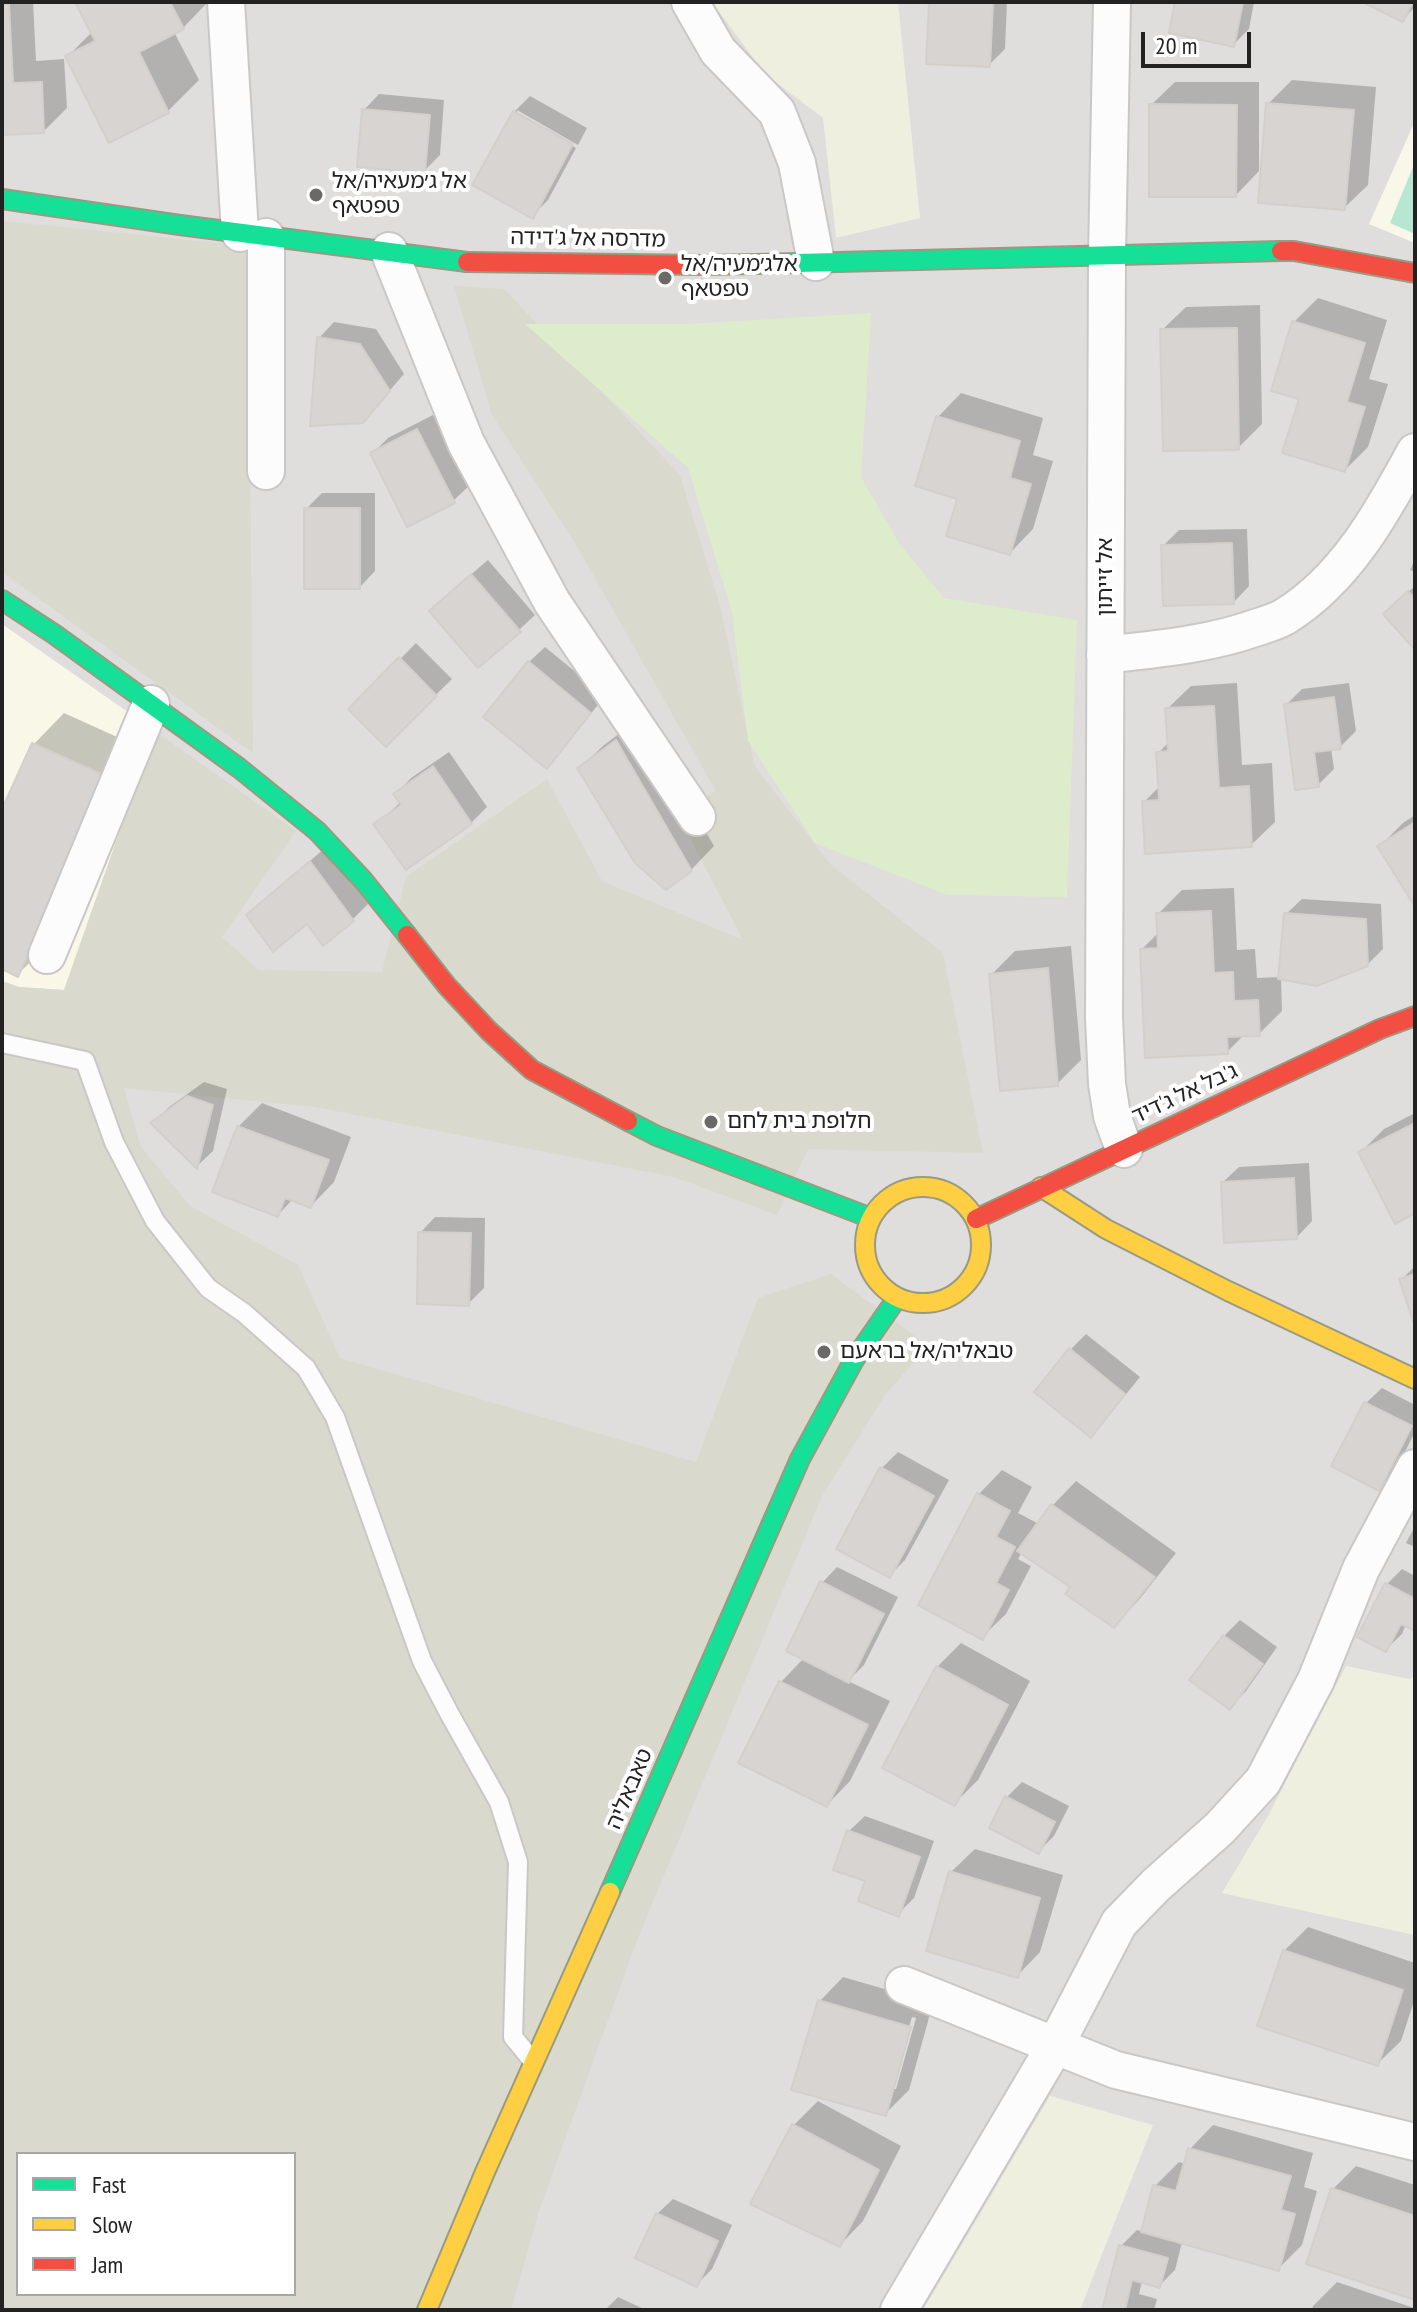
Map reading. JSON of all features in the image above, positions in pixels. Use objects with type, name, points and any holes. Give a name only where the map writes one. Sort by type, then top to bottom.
[{"type":"street","points":[[226,2],[253,235],[266,471]]},
{"type":"street","points":[[690,2],[718,51],[777,112],[797,163],[816,262]]},
{"type":"street","name":"אל זייתון","points":[[1112,2],[1107,256],[1105,1031],[1112,1116],[1124,1149]]},
{"type":"street","name":"מדרסה אל ג'דידה","points":[[2,199],[470,262],[704,265],[1294,251],[1415,273]]},
{"type":"street","points":[[389,251],[466,443],[552,602],[697,817]]},
{"type":"street","points":[[1105,655],[1198,644],[1281,619],[1318,592],[1345,561],[1383,513],[1415,452]]},
{"type":"street","points":[[2,600],[239,768],[317,831],[363,880],[447,986],[489,1031],[532,1070],[657,1136],[871,1218]]},
{"type":"street","points":[[47,955],[151,704]]},
{"type":"street","name":"ג'בל אל ג'דיד","points":[[976,1219],[1380,1029],[1415,1016]]},
{"type":"street","points":[[915,1187],[933,1187],[951,1193],[966,1204],[976,1219],[981,1237],[981,1255],[975,1273],[965,1287],[950,1298],[932,1303],[914,1303],[897,1298],[882,1287],[871,1272],[865,1254],[865,1236],[871,1218],[882,1203],[897,1192],[915,1187]]},
{"type":"street","points":[[1041,1187],[1106,1229],[1228,1291],[1415,1379]]},
{"type":"street","name":"טאבאליה","points":[[427,2310],[473,2198],[608,1901],[778,1507],[834,1391],[877,1323],[897,1298]]},
{"type":"street","points":[[899,2310],[1055,2046],[1119,1923],[1220,1828],[1263,1781],[1316,1680],[1361,1569],[1415,1468]]},
{"type":"street","points":[[904,1985],[1116,2070],[1415,2142]]},
{"type":"lane","points":[[2,1043],[85,1061],[114,1142],[155,1221],[208,1288],[244,1313],[306,1368],[335,1417],[422,1661],[499,1802],[518,1862],[513,2037],[534,2062]]},
{"type":"shaded area","points":[[2,2],[1415,2],[1415,2310],[2,2310]]},
{"type":"shaded area","points":[[1415,121],[1415,243],[1369,224]]},
{"type":"shaded area","points":[[2,221],[248,246],[253,753],[2,572]]},
{"type":"shaded area","points":[[454,286],[504,289],[680,475],[720,606],[755,767],[830,864],[943,953],[983,1153],[808,1149],[777,1215],[674,1177],[315,1107],[124,1088],[141,1147],[190,1206],[298,1265],[340,1358],[696,1462],[758,1298],[831,1274],[928,1346],[885,1395],[822,1496],[637,1940],[538,2214],[511,2310],[2,2310],[2,981],[19,987],[64,990],[155,731],[296,831],[222,937],[258,970],[382,972],[406,877],[547,779],[602,881],[743,940],[678,815],[716,791],[575,543],[492,415]]},
{"type":"shaded area","points":[[2,624],[155,731],[64,990],[19,987],[2,981]]},
{"type":"green space","points":[[712,2],[898,2],[920,218],[836,238],[823,118],[765,74]]},
{"type":"green space","points":[[1415,162],[1415,234],[1390,223]]},
{"type":"green space","points":[[871,313],[861,477],[899,543],[944,598],[1077,620],[1067,897],[947,895],[815,843],[748,741],[732,612],[688,468],[525,324],[688,324]]},
{"type":"green space","points":[[1346,1666],[1409,1679],[1415,1676],[1415,1935],[1222,1893],[1269,1814]]},
{"type":"green space","points":[[1050,2096],[1153,2125],[1080,2310],[923,2310]]},
{"type":"building","points":[[75,2],[170,2],[184,29],[139,52],[169,113],[109,143],[65,56],[95,41]]},
{"type":"building","points":[[929,2],[993,2],[990,67],[926,64]]},
{"type":"building","points":[[1175,2],[1243,2],[1234,47],[1169,33]]},
{"type":"building","points":[[1362,2],[1413,2],[1403,22]]},
{"type":"building","points":[[2,4],[9,4],[13,83],[42,82],[44,133],[2,135]]},
{"type":"building","points":[[1266,103],[1354,110],[1345,210],[1258,203]]},
{"type":"building","points":[[1149,104],[1237,105],[1236,197],[1149,197]]},
{"type":"building","points":[[362,109],[430,115],[425,173],[357,167]]},
{"type":"building","points":[[513,111],[573,144],[533,219],[472,185]]},
{"type":"building","points":[[1292,321],[1365,343],[1347,402],[1365,407],[1345,472],[1282,453],[1299,399],[1271,391]]},
{"type":"building","points":[[1237,328],[1239,450],[1163,451],[1160,329]]},
{"type":"building","points":[[317,337],[360,344],[390,391],[363,423],[310,426]]},
{"type":"building","points":[[936,416],[1020,441],[1010,478],[1031,484],[1010,555],[946,536],[957,499],[915,486]]},
{"type":"building","points":[[417,429],[455,503],[407,527],[370,453]]},
{"type":"building","points":[[304,508],[360,508],[360,589],[304,589]]},
{"type":"building","points":[[1232,543],[1234,604],[1163,606],[1161,545]]},
{"type":"building","points":[[471,574],[521,632],[478,668],[429,611]]},
{"type":"building","points":[[1408,591],[1415,599],[1415,650],[1383,614]]},
{"type":"building","points":[[399,657],[437,696],[386,747],[348,709]]},
{"type":"building","points":[[528,661],[591,713],[547,769],[483,717]]},
{"type":"building","points":[[1334,697],[1341,749],[1314,752],[1319,787],[1295,790],[1284,704]]},
{"type":"building","points":[[1214,706],[1219,788],[1249,786],[1252,847],[1145,854],[1142,801],[1159,800],[1156,752],[1168,751],[1165,708]]},
{"type":"building","points":[[616,740],[692,871],[666,890],[635,863],[577,768]]},
{"type":"building","points":[[32,743],[108,777],[18,977],[2,969],[2,809]]},
{"type":"building","points":[[433,766],[472,824],[406,870],[373,824],[401,805],[393,794]]},
{"type":"building","points":[[1415,822],[1415,907],[1377,846]]},
{"type":"building","points":[[310,861],[354,921],[323,946],[307,924],[273,952],[246,915]]},
{"type":"building","points":[[1211,911],[1214,973],[1233,972],[1234,1001],[1258,1000],[1260,1036],[1227,1037],[1228,1054],[1145,1058],[1140,949],[1158,948],[1156,913]]},
{"type":"building","points":[[1284,913],[1366,919],[1368,966],[1317,986],[1278,979]]},
{"type":"building","points":[[1048,968],[1058,1086],[1000,1091],[989,974]]},
{"type":"building","points":[[187,1096],[213,1105],[197,1169],[150,1123]]},
{"type":"building","points":[[1415,1123],[1415,1213],[1395,1224],[1358,1152]]},
{"type":"building","points":[[237,1126],[329,1160],[311,1208],[285,1198],[278,1217],[212,1192]]},
{"type":"building","points":[[1294,1178],[1297,1239],[1224,1243],[1221,1182]]},
{"type":"building","points":[[418,1232],[471,1233],[469,1306],[417,1304]]},
{"type":"building","points":[[1415,1274],[1415,1327],[1399,1279]]},
{"type":"building","points":[[1069,1348],[1125,1394],[1091,1438],[1034,1392]]},
{"type":"building","points":[[1364,1402],[1412,1426],[1379,1491],[1331,1466]]},
{"type":"building","points":[[880,1467],[934,1496],[890,1578],[836,1549]]},
{"type":"building","points":[[977,1493],[1010,1511],[996,1537],[1015,1547],[996,1583],[1009,1590],[983,1640],[918,1605]]},
{"type":"building","points":[[1051,1504],[1155,1577],[1114,1628],[1065,1594],[1070,1587],[1017,1551]]},
{"type":"building","points":[[820,1581],[884,1614],[849,1683],[786,1651]]},
{"type":"building","points":[[1385,1583],[1415,1599],[1415,1631],[1401,1624],[1386,1652],[1357,1637]]},
{"type":"building","points":[[1223,1635],[1263,1664],[1230,1710],[1189,1680]]},
{"type":"building","points":[[936,1666],[1008,1705],[955,1806],[882,1768]]},
{"type":"building","points":[[779,1681],[868,1725],[827,1807],[738,1763]]},
{"type":"building","points":[[1005,1796],[1055,1822],[1039,1854],[989,1828]]},
{"type":"building","points":[[847,1830],[920,1857],[899,1917],[858,1901],[865,1881],[833,1870]]},
{"type":"building","points":[[949,1871],[1040,1898],[1018,1978],[926,1951]]},
{"type":"building","points":[[1283,1950],[1403,1990],[1378,2066],[1257,2026]]},
{"type":"building","points":[[818,2000],[911,2027],[886,2116],[791,2090]]},
{"type":"building","points":[[792,2124],[879,2170],[840,2247],[750,2204]]},
{"type":"building","points":[[1188,2148],[1291,2176],[1281,2210],[1295,2214],[1279,2271],[1141,2232],[1153,2185],[1176,2191]]},
{"type":"building","points":[[1331,2188],[1415,2216],[1415,2300],[1306,2264]]},
{"type":"building","points":[[656,2213],[718,2241],[697,2287],[635,2258]]},
{"type":"building","points":[[1119,2245],[1168,2258],[1160,2288],[1132,2280],[1125,2310],[1102,2310]]},
{"type":"traffic: fast","points":[[2,199],[467,262]]},
{"type":"traffic: fast","points":[[757,264],[1281,251]]},
{"type":"traffic: fast","points":[[2,600],[239,768],[317,831],[363,880],[407,935]]},
{"type":"traffic: fast","points":[[628,1121],[657,1136],[871,1218]]},
{"type":"traffic: fast","points":[[610,1892],[800,1459],[854,1360],[897,1298]]},
{"type":"traffic: slow","points":[[923,1187],[945,1191],[964,1204],[977,1223],[981,1245],[977,1267],[964,1286],[945,1299],[923,1303],[901,1299],[882,1286],[869,1267],[865,1245],[869,1223],[882,1204],[901,1191],[923,1187]]},
{"type":"traffic: slow","points":[[1041,1187],[1106,1229],[1228,1291],[1415,1379]]},
{"type":"traffic: slow","points":[[427,2310],[610,1892]]},
{"type":"traffic: jam","points":[[1281,251],[1415,273]]},
{"type":"traffic: jam","points":[[467,262],[757,264]]},
{"type":"traffic: jam","points":[[407,935],[447,986],[489,1031],[532,1070],[628,1121]]},
{"type":"traffic: jam","points":[[976,1219],[1380,1029],[1415,1016]]},
{"type":"place","name":"אל ג׳מעאיה/אל טפטאף","points":[[316,195]]},
{"type":"place","name":"אלג׳מעיה/אל טפטאף","points":[[665,278]]},
{"type":"place","name":"חלופת בית לחם","points":[[711,1122]]},
{"type":"place","name":"טבאליה/אל בראעם","points":[[824,1352]]}]
